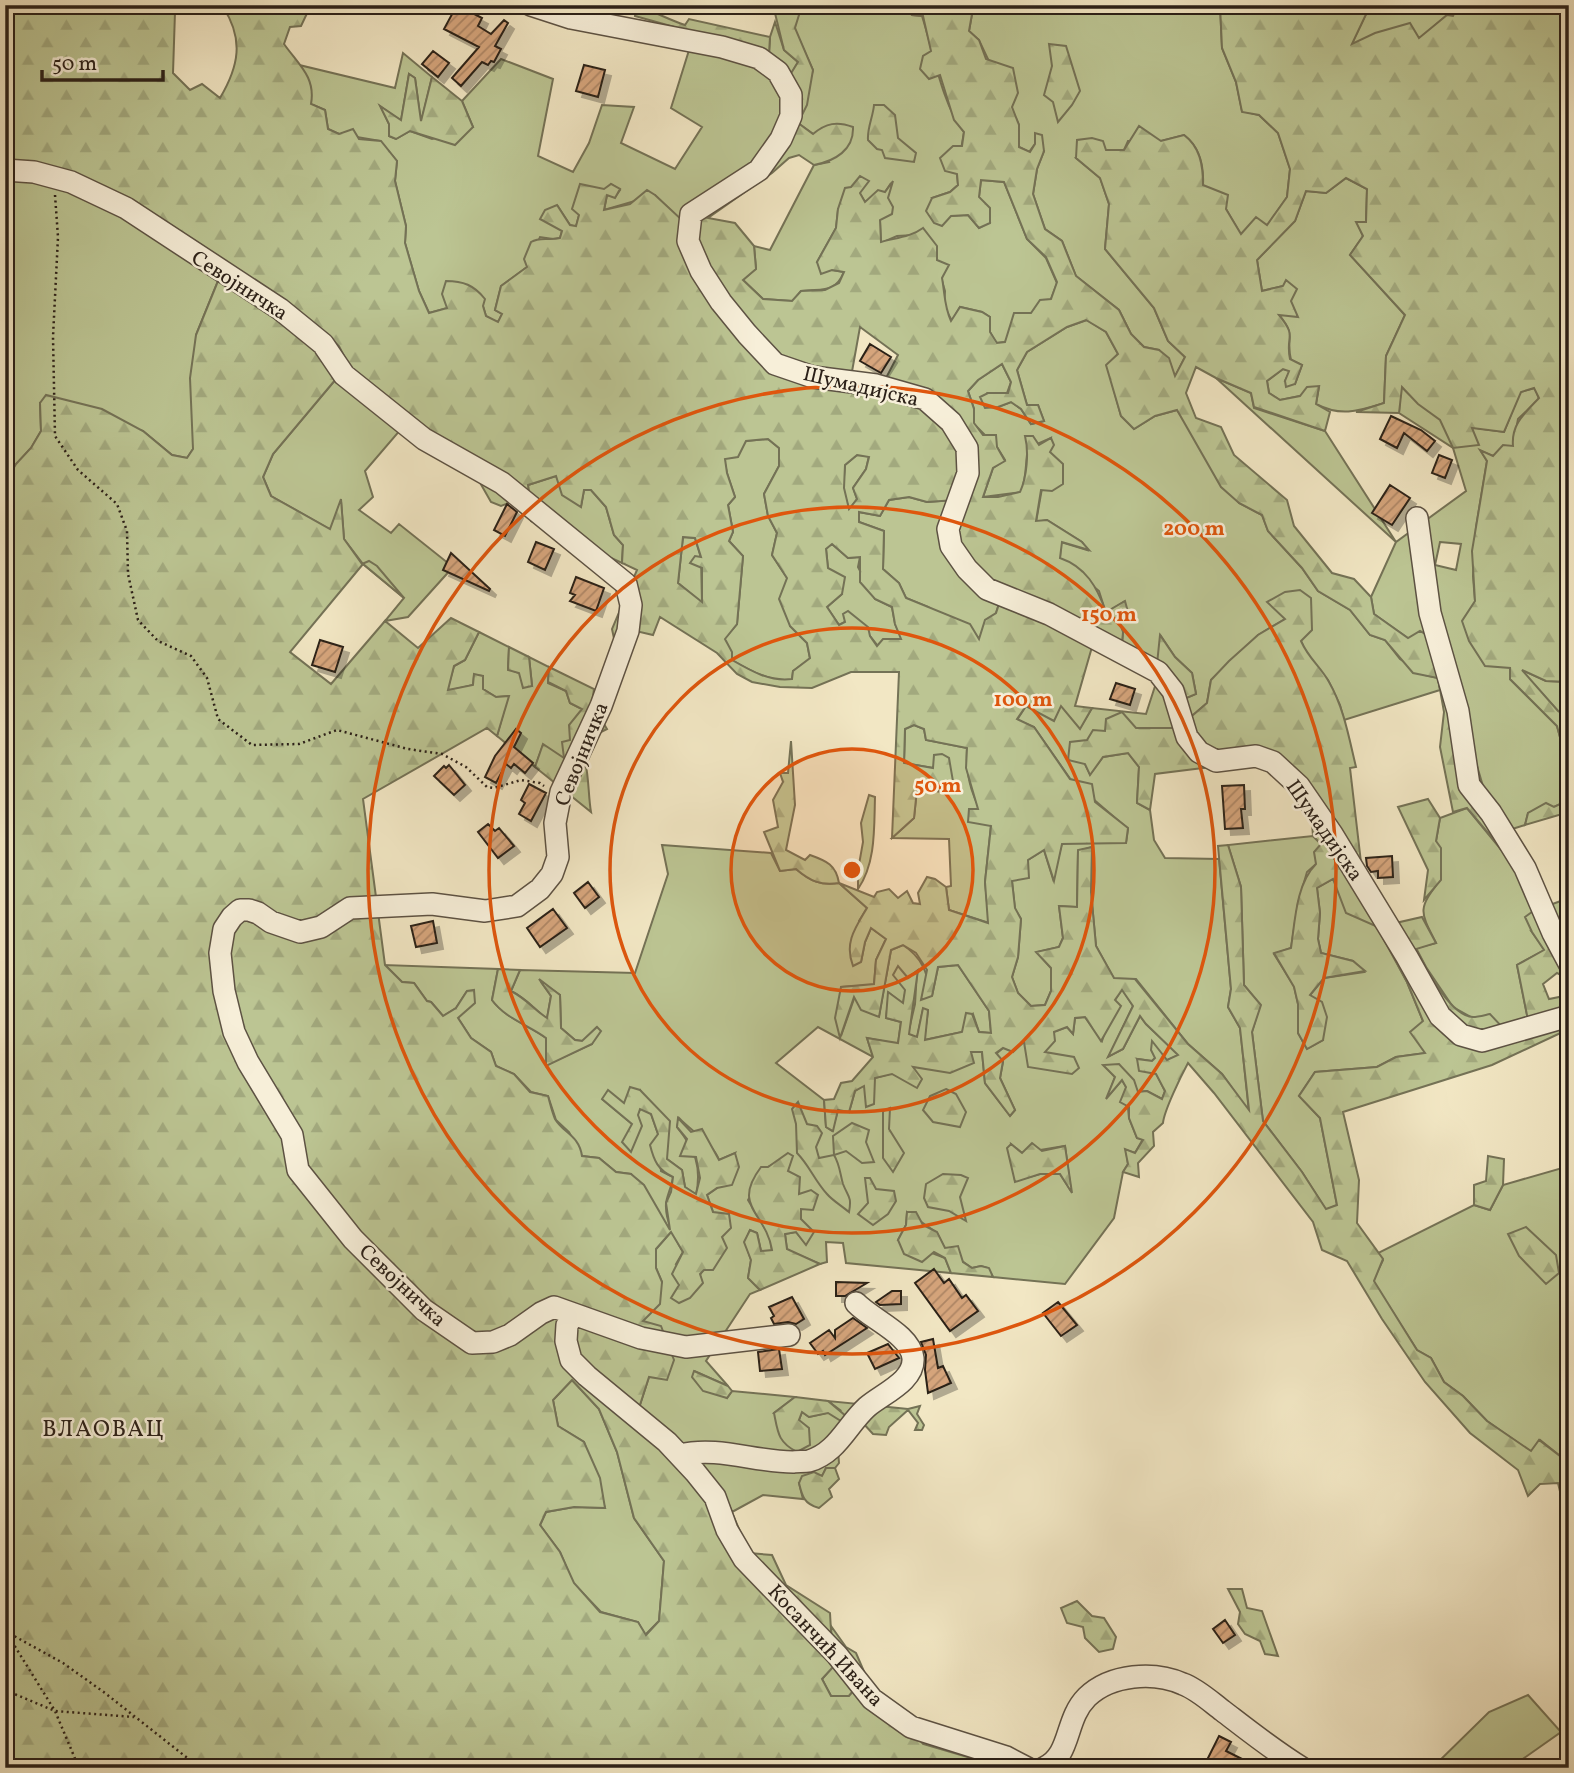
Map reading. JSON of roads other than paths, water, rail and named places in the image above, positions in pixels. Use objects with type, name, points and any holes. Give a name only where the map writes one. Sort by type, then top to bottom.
[{"type":"street","name":"Шумадијска","points":[[531,5],[571,18],[722,47],[759,58],[778,72],[791,95],[791,116],[781,139],[759,170],[691,214],[688,241],[701,271],[720,302],[775,364],[813,377],[876,385],[925,399],[951,422],[967,448],[968,473],[948,529],[951,547],[967,569],[987,589],[1049,614],[1158,672],[1173,691],[1187,737],[1199,752],[1216,761],[1256,756],[1273,762],[1299,786],[1388,925],[1440,1016],[1461,1035],[1482,1041],[1569,1016]]},
{"type":"street","name":"Севојничка","points":[[5,170],[34,172],[71,182],[126,208],[280,309],[323,344],[344,375],[414,431],[502,483],[626,584],[631,605],[628,631],[601,706],[561,792],[555,823],[558,857],[552,874],[540,890],[517,906],[485,911],[432,904],[350,908],[321,927],[300,932],[271,922],[258,913],[240,910],[224,929],[220,966],[234,1032],[248,1062],[292,1135],[298,1170],[353,1239],[425,1310],[472,1343],[501,1339],[554,1307],[573,1315]]},
{"type":"street","points":[[1417,518],[1430,613],[1458,711],[1469,785],[1491,813],[1525,868],[1569,963]]},
{"type":"street","points":[[680,1455],[697,1451],[773,1462],[809,1461],[833,1447],[866,1408],[894,1388],[911,1371],[913,1356],[905,1341],[856,1303]]},
{"type":"street","points":[[573,1315],[641,1338],[686,1347],[789,1335]]},
{"type":"street","name":"Косанчић Ивана","points":[[573,1315],[568,1325],[566,1340],[571,1360],[680,1455],[715,1497],[727,1530],[744,1559],[837,1655],[872,1699],[911,1727],[1006,1757],[1027,1768]]},
{"type":"street","points":[[1044,1768],[1055,1763],[1063,1752],[1071,1721],[1088,1696],[1117,1679],[1155,1676],[1184,1684],[1302,1768]]},
{"type":"district","name":"ВЛАОВАЦ","points":[[104,1428]]}]
